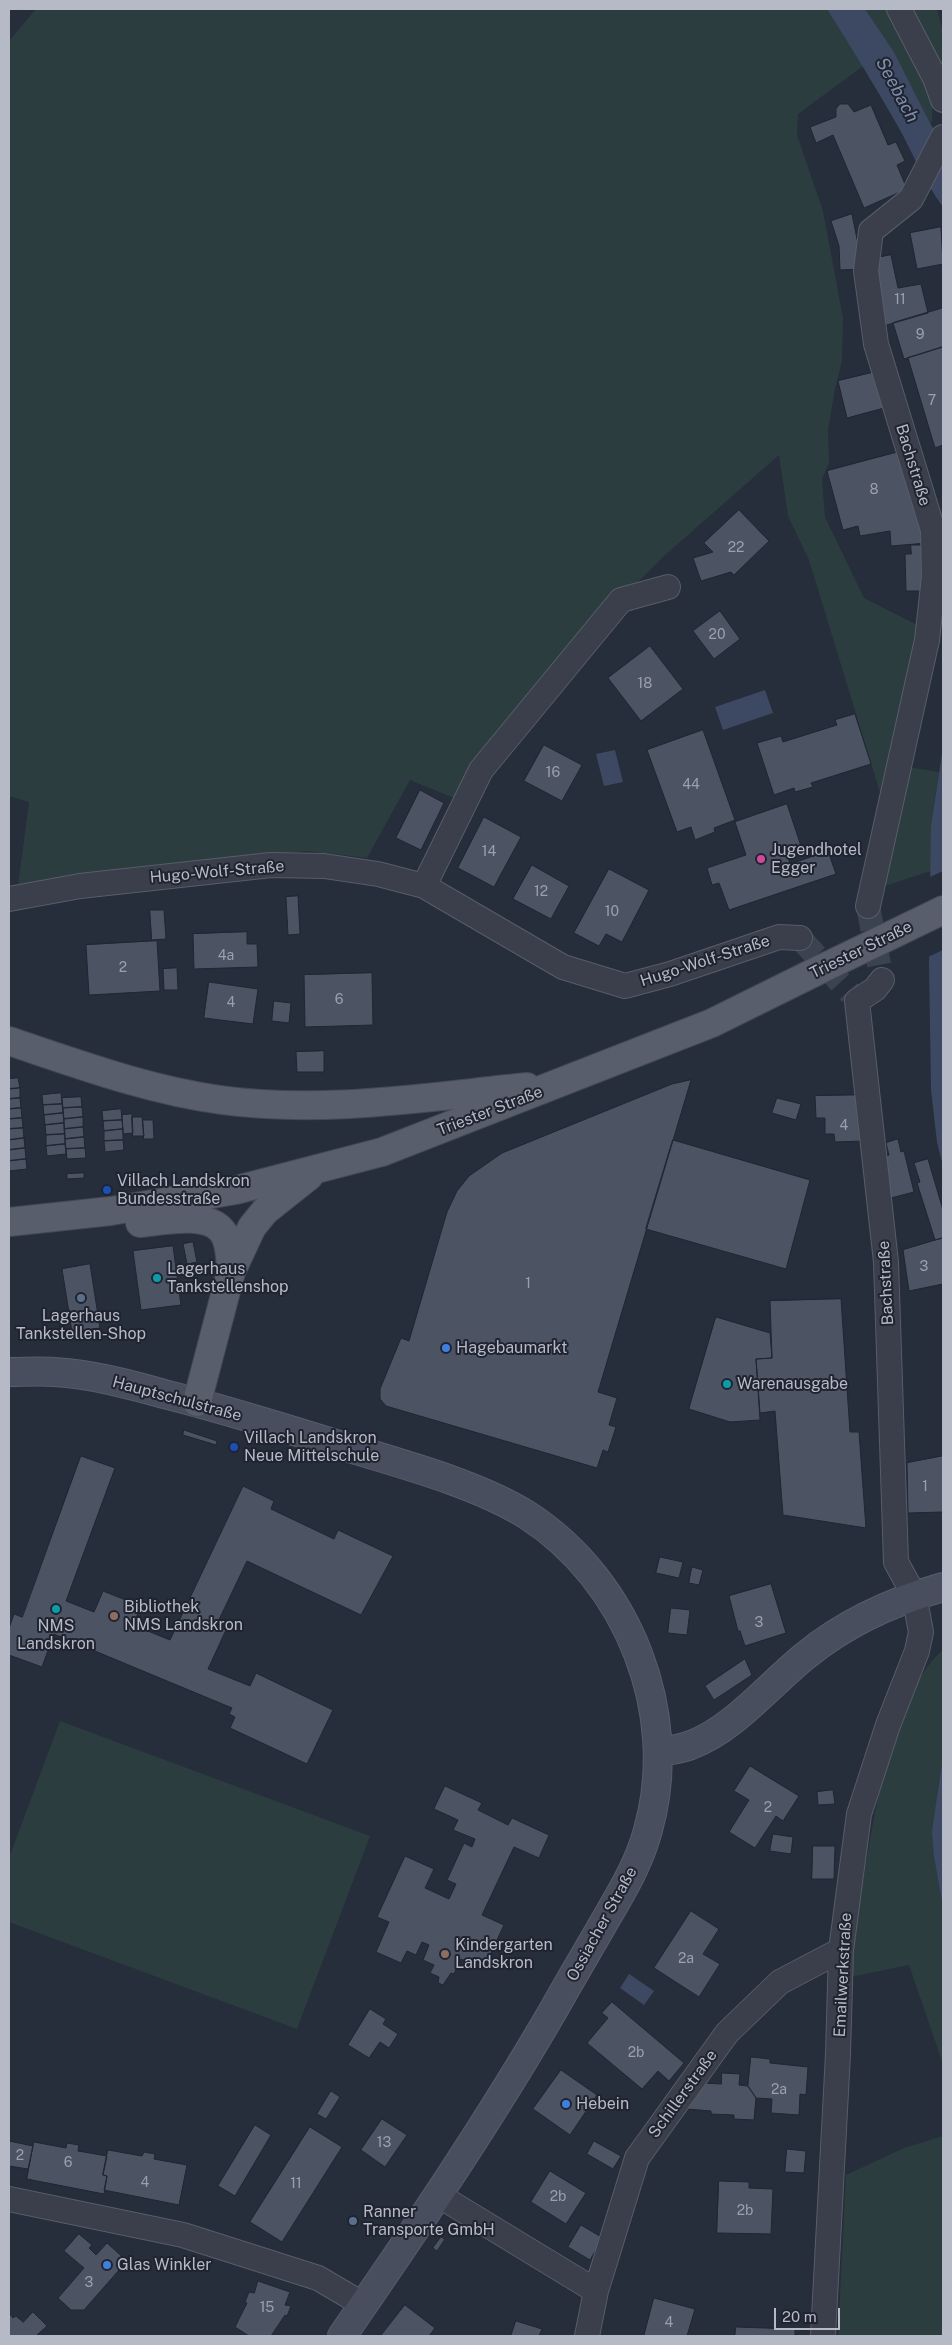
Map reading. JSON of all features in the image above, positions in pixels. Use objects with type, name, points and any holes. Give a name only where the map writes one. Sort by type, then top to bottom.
[{"type":"main road","name":"Triester Straße","points":[[9,1222],[98,1212],[236,1190],[316,1171],[382,1152],[712,1023],[943,910]]},
{"type":"main road","points":[[9,1041],[169,1091],[222,1100],[265,1104],[341,1104],[561,1083]]},
{"type":"main road","points":[[197,1402],[231,1272],[252,1227],[265,1211],[316,1171]]},
{"type":"main road","points":[[98,1212],[133,1224],[185,1219],[211,1221],[222,1231],[227,1241],[231,1272]]},
{"type":"main road","name":"Hauptschulstraße","points":[[9,1372],[55,1372],[90,1376],[197,1402],[399,1463],[482,1493],[526,1515],[571,1550],[600,1584],[627,1625],[641,1655],[654,1709],[658,1753]]},
{"type":"main road","points":[[658,1753],[692,1745],[720,1729],[806,1655],[847,1627],[914,1595],[943,1587]]},
{"type":"main road","name":"Ossiacher Straße","points":[[342,2336],[438,2195],[520,2067],[634,1870],[648,1830],[656,1796],[658,1753]]},
{"type":"street","points":[[899,9],[935,78],[943,100]]},
{"type":"street","name":"Bachstraße","points":[[868,906],[927,640],[934,577],[933,530],[876,344],[866,271],[871,231],[911,199],[943,137]]},
{"type":"street","points":[[424,886],[481,770],[621,600],[668,587]]},
{"type":"street","name":"Hugo-Wolf-Straße","points":[[9,899],[80,886],[271,865],[324,866],[378,874],[424,886],[562,968],[624,986],[670,974],[779,937],[800,938]]},
{"type":"street","name":"Bachstraße","points":[[882,980],[875,989],[854,998],[886,1262],[896,1562],[914,1595]]},
{"type":"street","name":"Emailwerkstraße","points":[[823,2336],[838,2054],[841,1950],[859,1814],[919,1642],[920,1618],[914,1595]]},
{"type":"street","name":"Schillerstraße","points":[[587,2336],[596,2291],[636,2158],[727,2033],[780,1982],[841,1950]]},
{"type":"street","points":[[438,2195],[596,2291]]},
{"type":"street","points":[[9,2199],[183,2235],[318,2278],[364,2305]]},
{"type":"shaded area","points":[[36,9],[827,9],[863,66],[798,114],[797,135],[823,211],[843,318],[842,361],[828,430],[829,463],[822,479],[825,517],[864,598],[917,625],[919,657],[896,765],[939,772],[931,825],[931,871],[872,890],[886,812],[809,560],[788,516],[779,455],[664,556],[597,623],[454,798],[410,780],[367,858],[308,851],[242,857],[18,886],[29,802],[9,796],[9,41]]},
{"type":"shaded area","points":[[865,9],[889,9],[904,35],[926,81],[932,111],[931,125],[894,52]]},
{"type":"shaded area","points":[[908,9],[937,9],[943,32],[943,82]]},
{"type":"shaded area","points":[[943,1650],[943,1756],[938,1788],[934,1857],[943,1907],[943,2064],[909,1965],[850,1977],[868,1851],[877,1802],[889,1755],[904,1711],[921,1676]]},
{"type":"shaded area","points":[[60,1721],[370,1836],[297,2029],[9,1922],[9,1858]]},
{"type":"shaded area","points":[[943,2136],[943,2336],[838,2336],[846,2175],[904,2148]]},
{"type":"water","name":"Seebach","points":[[827,9],[865,9],[894,52],[931,125],[943,142],[943,207],[925,179],[882,99]]},
{"type":"water","points":[[765,690],[773,713],[723,730],[715,707]]},
{"type":"water","points":[[943,748],[943,1166],[937,1142],[931,1090],[929,963],[931,825]]},
{"type":"water","points":[[615,750],[623,782],[604,786],[596,754]]},
{"type":"water","points":[[943,1756],[943,1907],[934,1857],[932,1831]]},
{"type":"water","points":[[629,1974],[654,1991],[644,2005],[620,1988]]},
{"type":"pier","points":[[943,871],[943,950],[926,958],[928,878]]},
{"type":"building","points":[[840,104],[848,104],[854,112],[871,105],[888,145],[896,142],[905,161],[897,165],[907,189],[864,208],[833,135],[816,143],[810,127],[836,117],[836,109]]},
{"type":"building","points":[[852,214],[863,269],[840,270],[839,246],[831,221]]},
{"type":"building","points":[[941,227],[943,264],[917,269],[910,233]]},
{"type":"building","points":[[891,255],[898,288],[921,284],[928,313],[880,327],[870,259]]},
{"type":"building","points":[[943,308],[943,347],[904,359],[893,323]]},
{"type":"building","points":[[943,347],[943,445],[935,448],[908,358]]},
{"type":"building","points":[[875,372],[884,408],[847,418],[838,381]]},
{"type":"building","points":[[906,450],[927,543],[891,546],[890,531],[860,536],[858,526],[843,530],[827,471]]},
{"type":"building","points":[[739,510],[769,541],[734,575],[731,572],[701,581],[693,558],[713,552],[704,543]]},
{"type":"building","points":[[911,545],[927,545],[928,591],[906,591],[905,554],[911,554]]},
{"type":"building","points":[[720,611],[740,639],[714,659],[693,631]]},
{"type":"building","points":[[650,646],[683,689],[641,721],[608,678]]},
{"type":"building","points":[[855,714],[871,764],[811,783],[813,787],[795,792],[794,788],[774,795],[757,743],[781,736],[783,742],[837,725],[835,720]]},
{"type":"building","points":[[703,730],[735,820],[714,828],[715,832],[695,840],[691,827],[677,832],[647,750]]},
{"type":"building","points":[[544,745],[582,765],[562,801],[524,781]]},
{"type":"building","points":[[420,790],[444,803],[421,850],[396,838]]},
{"type":"building","name":"Jugendhotel Egger","points":[[787,804],[801,846],[786,851],[790,864],[828,851],[836,874],[729,910],[719,883],[712,885],[707,868],[746,855],[735,822]]},
{"type":"building","points":[[484,817],[521,837],[494,887],[458,868]]},
{"type":"building","points":[[532,865],[569,886],[551,919],[513,899]]},
{"type":"building","points":[[609,869],[649,890],[622,942],[606,934],[599,946],[574,933]]},
{"type":"building","points":[[298,896],[300,934],[288,935],[286,897]]},
{"type":"building","points":[[150,910],[164,910],[166,939],[152,940]]},
{"type":"building","points":[[247,932],[247,944],[257,944],[258,967],[194,969],[193,934]]},
{"type":"building","points":[[157,941],[160,991],[89,995],[86,945]]},
{"type":"building","points":[[177,968],[178,990],[164,990],[163,969]]},
{"type":"building","points":[[372,973],[373,1025],[305,1027],[304,975]]},
{"type":"building","points":[[209,982],[258,989],[253,1024],[204,1018]]},
{"type":"building","points":[[274,1001],[291,1003],[289,1023],[272,1021]]},
{"type":"building","points":[[324,1051],[324,1072],[297,1072],[296,1052]]},
{"type":"building","points":[[18,1078],[20,1088],[9,1089],[9,1079]]},
{"type":"building","points":[[691,1080],[598,1392],[617,1398],[609,1425],[616,1427],[608,1452],[603,1450],[597,1468],[386,1406],[380,1399],[380,1389],[401,1338],[409,1341],[447,1212],[457,1191],[469,1176],[502,1153],[672,1084]]},
{"type":"building","points":[[20,1088],[20,1098],[9,1099],[9,1089]]},
{"type":"building","points":[[61,1093],[62,1104],[43,1105],[42,1095]]},
{"type":"building","points":[[863,1095],[864,1141],[835,1142],[834,1134],[825,1134],[825,1118],[816,1118],[815,1096]]},
{"type":"building","points":[[81,1097],[82,1107],[63,1108],[62,1098]]},
{"type":"building","points":[[20,1098],[21,1108],[9,1109],[9,1099]]},
{"type":"building","points":[[777,1098],[801,1104],[796,1120],[772,1113]]},
{"type":"building","points":[[62,1104],[63,1113],[44,1115],[43,1105]]},
{"type":"building","points":[[82,1107],[83,1117],[64,1119],[63,1108]]},
{"type":"building","points":[[21,1108],[22,1118],[9,1119],[9,1109]]},
{"type":"building","points":[[121,1109],[122,1120],[103,1121],[102,1111]]},
{"type":"building","points":[[63,1113],[64,1123],[45,1125],[44,1115]]},
{"type":"building","points":[[132,1114],[133,1133],[123,1134],[122,1115]]},
{"type":"building","points":[[83,1117],[83,1127],[64,1129],[64,1119]]},
{"type":"building","points":[[132,1117],[142,1117],[144,1136],[133,1136]]},
{"type":"building","points":[[22,1118],[23,1128],[9,1129],[9,1119]]},
{"type":"building","points":[[122,1120],[123,1129],[104,1131],[103,1121]]},
{"type":"building","points":[[143,1120],[153,1120],[154,1139],[144,1139]]},
{"type":"building","points":[[64,1123],[65,1134],[46,1135],[45,1125]]},
{"type":"building","points":[[83,1127],[84,1137],[65,1139],[64,1129]]},
{"type":"building","points":[[23,1128],[24,1138],[9,1140],[9,1129]]},
{"type":"building","points":[[123,1129],[123,1140],[104,1141],[104,1131]]},
{"type":"building","points":[[65,1134],[65,1144],[46,1146],[46,1135]]},
{"type":"building","points":[[84,1137],[85,1148],[66,1149],[65,1139]]},
{"type":"building","points":[[24,1138],[25,1148],[9,1150],[9,1140]]},
{"type":"building","points":[[898,1139],[901,1152],[904,1151],[914,1192],[887,1199],[876,1159],[889,1155],[886,1143]]},
{"type":"building","points":[[123,1140],[124,1150],[105,1152],[104,1141]]},
{"type":"building","points":[[673,1140],[810,1180],[786,1269],[646,1229]]},
{"type":"building","points":[[65,1144],[66,1154],[47,1156],[46,1146]]},
{"type":"building","points":[[25,1148],[26,1159],[9,1161],[9,1150]]},
{"type":"building","points":[[85,1148],[86,1158],[67,1159],[66,1149]]},
{"type":"building","points":[[26,1159],[27,1169],[9,1171],[9,1161]]},
{"type":"building","points":[[928,1159],[943,1210],[943,1238],[935,1240],[917,1183],[920,1182],[914,1163]]},
{"type":"building","points":[[84,1173],[84,1178],[67,1179],[67,1174]]},
{"type":"building","points":[[943,1238],[943,1284],[909,1291],[903,1250]]},
{"type":"building","points":[[193,1242],[197,1262],[187,1264],[183,1244]]},
{"type":"building","name":"Lagerhaus Tankstellenshop","points":[[173,1246],[181,1305],[141,1310],[133,1251]]},
{"type":"building","name":"Lagerhaus Tankstellen-Shop","points":[[90,1264],[100,1328],[72,1332],[62,1269]]},
{"type":"building","points":[[841,1299],[850,1432],[859,1432],[866,1528],[783,1515],[775,1411],[760,1413],[756,1359],[772,1358],[770,1301]]},
{"type":"building","name":"Warenausgabe","points":[[716,1317],[770,1333],[772,1358],[756,1359],[760,1420],[730,1422],[689,1409]]},
{"type":"building","points":[[184,1430],[217,1441],[216,1445],[183,1435]]},
{"type":"building","name":"NMS Landskron","points":[[81,1456],[115,1468],[66,1601],[94,1612],[103,1591],[141,1606],[133,1625],[170,1640],[243,1486],[274,1501],[271,1509],[334,1539],[338,1530],[393,1556],[361,1615],[247,1561],[216,1626],[226,1630],[208,1669],[250,1686],[256,1673],[333,1710],[307,1764],[230,1728],[235,1717],[229,1714],[232,1708],[54,1634],[42,1667],[9,1655],[9,1628],[14,1614],[22,1617]]},
{"type":"building","points":[[943,1456],[943,1512],[908,1513],[907,1463]]},
{"type":"building","points":[[660,1557],[683,1562],[679,1578],[656,1573]]},
{"type":"building","points":[[692,1567],[703,1570],[699,1585],[689,1583]]},
{"type":"building","points":[[771,1584],[786,1633],[745,1646],[740,1631],[738,1631],[729,1596]]},
{"type":"building","points":[[671,1608],[690,1610],[687,1635],[668,1633]]},
{"type":"building","points":[[745,1659],[752,1675],[714,1700],[705,1686]]},
{"type":"building","points":[[750,1766],[799,1796],[783,1821],[776,1816],[755,1848],[729,1832],[749,1800],[734,1791]]},
{"type":"building","points":[[445,1786],[482,1803],[478,1810],[508,1825],[512,1818],[549,1835],[539,1858],[514,1847],[482,1915],[504,1925],[483,1970],[461,1959],[454,1974],[451,1973],[443,1985],[438,1983],[439,1977],[430,1973],[434,1965],[423,1960],[429,1945],[422,1942],[416,1955],[407,1951],[401,1963],[376,1952],[389,1922],[377,1917],[405,1856],[434,1869],[425,1888],[449,1899],[456,1884],[447,1880],[464,1843],[472,1847],[475,1839],[453,1830],[458,1820],[434,1809]]},
{"type":"building","points":[[833,1790],[835,1804],[818,1805],[817,1792]]},
{"type":"building","points":[[773,1834],[793,1837],[791,1854],[770,1851]]},
{"type":"building","points":[[813,1846],[835,1846],[834,1879],[812,1879]]},
{"type":"building","points":[[691,1911],[719,1929],[703,1954],[720,1964],[699,1997],[654,1968]]},
{"type":"building","points":[[612,2002],[684,2063],[669,2081],[658,2071],[642,2089],[587,2043],[608,2018],[602,2013]]},
{"type":"building","points":[[370,2009],[386,2019],[383,2024],[398,2034],[389,2048],[380,2042],[369,2058],[348,2045]]},
{"type":"building","points":[[751,2057],[770,2059],[770,2063],[808,2067],[806,2095],[800,2094],[799,2115],[771,2113],[772,2099],[756,2098],[748,2086]]},
{"type":"building","points":[[561,2070],[597,2095],[570,2135],[533,2109]]},
{"type":"building","points":[[722,2073],[740,2074],[739,2085],[748,2086],[756,2098],[754,2120],[734,2119],[734,2115],[711,2114],[711,2111],[687,2109],[703,2083],[721,2084]]},
{"type":"building","points":[[331,2091],[340,2097],[326,2119],[317,2114]]},
{"type":"building","points":[[382,2119],[407,2135],[385,2167],[361,2150]]},
{"type":"building","points":[[255,2125],[271,2135],[235,2196],[218,2186]]},
{"type":"building","points":[[310,2127],[342,2147],[282,2242],[250,2222]]},
{"type":"building","points":[[9,2141],[33,2146],[28,2169],[9,2166]]},
{"type":"building","points":[[594,2141],[621,2156],[613,2169],[587,2154]]},
{"type":"building","points":[[34,2142],[66,2148],[67,2143],[79,2145],[78,2151],[107,2156],[103,2175],[107,2176],[104,2194],[27,2179]]},
{"type":"building","points":[[787,2149],[806,2151],[804,2173],[785,2172]]},
{"type":"building","points":[[108,2150],[142,2156],[144,2152],[155,2154],[154,2159],[187,2165],[179,2205],[104,2190],[107,2176],[103,2175]]},
{"type":"building","points":[[550,2171],[586,2193],[566,2224],[531,2202]]},
{"type":"building","points":[[719,2181],[749,2182],[749,2188],[773,2189],[771,2234],[717,2233]]},
{"type":"building","points":[[581,2225],[603,2238],[590,2260],[568,2247]]},
{"type":"building","points":[[79,2234],[92,2245],[89,2248],[96,2255],[107,2243],[127,2261],[84,2310],[71,2310],[58,2298],[84,2268],[64,2251]]},
{"type":"building","points":[[441,2237],[445,2239],[437,2251],[433,2248]]},
{"type":"building","points":[[258,2281],[290,2292],[285,2305],[291,2306],[287,2316],[285,2315],[271,2336],[249,2336],[235,2327],[247,2303],[245,2302],[249,2292],[254,2293]]},
{"type":"building","points":[[654,2298],[695,2309],[687,2336],[644,2336]]},
{"type":"building","points":[[405,2305],[435,2328],[429,2336],[380,2336]]},
{"type":"building","points":[[33,2312],[47,2326],[36,2336],[9,2336],[9,2313],[13,2318],[16,2316],[23,2322]]},
{"type":"building","points":[[516,2321],[542,2329],[539,2336],[511,2336]]},
{"type":"building","points":[[736,2327],[795,2329],[795,2336],[735,2336]]},
{"type":"tunnel","points":[[868,906],[882,980]]},
{"type":"tunnel","points":[[800,938],[851,994]]},
{"type":"place","name":"Jugendhotel Egger","points":[[761,859]]},
{"type":"place","name":"Villach Landskron Bundesstraße","points":[[107,1190]]},
{"type":"place","name":"Lagerhaus Tankstellenshop","points":[[157,1278]]},
{"type":"place","name":"Lagerhaus Tankstellen-Shop","points":[[81,1298]]},
{"type":"place","name":"Hagebaumarkt","points":[[446,1348]]},
{"type":"place","name":"Warenausgabe","points":[[727,1384]]},
{"type":"place","name":"Villach Landskron Neue Mittelschule","points":[[234,1447]]},
{"type":"place","name":"NMS Landskron","points":[[56,1609]]},
{"type":"place","name":"Bibliothek NMS Landskron","points":[[114,1616]]},
{"type":"place","name":"Kindergarten Landskron","points":[[445,1954]]},
{"type":"place","name":"Hebein","points":[[566,2104]]},
{"type":"place","name":"Ranner Transporte GmbH","points":[[353,2221]]},
{"type":"place","name":"Glas Winkler","points":[[107,2265]]}]
